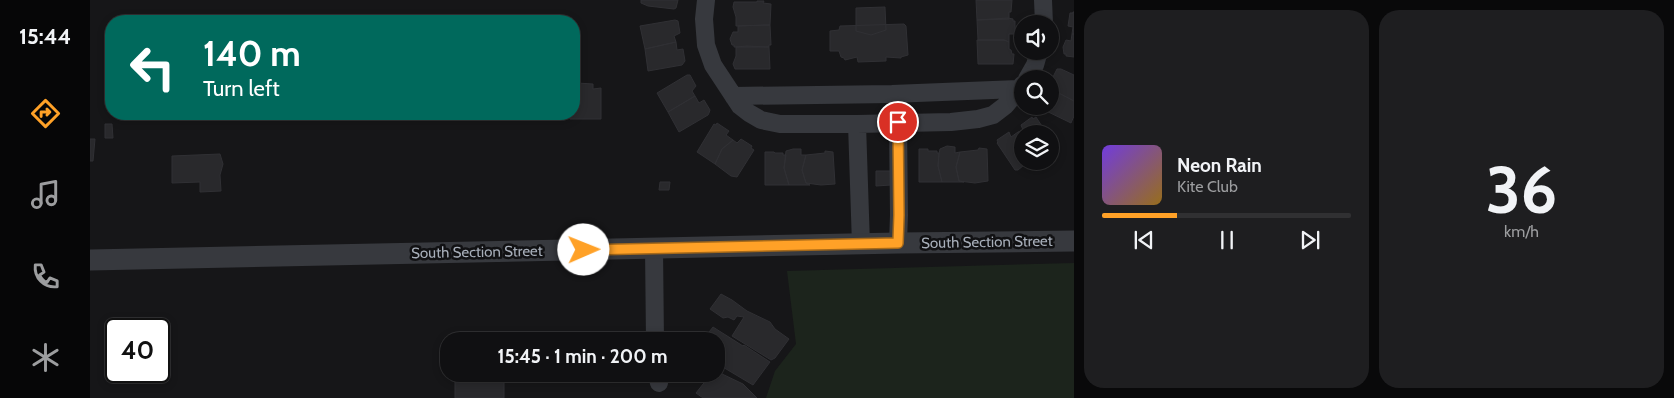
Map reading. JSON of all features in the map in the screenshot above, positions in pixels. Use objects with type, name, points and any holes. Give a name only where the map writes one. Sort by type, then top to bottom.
[{"type":"street","points":[[706,0],[704,19],[706,44],[713,65],[733,96],[749,113],[761,120],[780,124],[951,122],[993,115],[1006,105],[1014,95]]},
{"type":"street","points":[[1043,0],[1044,15]]},
{"type":"street","points":[[733,96],[868,94],[1014,85]]},
{"type":"street","points":[[861,245],[863,124],[868,94]]},
{"type":"street","points":[[898,122],[898,243]]},
{"type":"street","name":"South Section Street","points":[[90,260],[1074,241]]},
{"type":"street","points":[[654,248],[655,332]]},
{"type":"shaded area","points":[[1074,263],[1074,398],[766,398],[775,371],[796,344],[787,271]]},
{"type":"building","points":[[641,0],[678,0],[674,9],[648,6],[641,3]]},
{"type":"building","points":[[976,0],[1012,0],[1009,19],[977,20]]},
{"type":"building","points":[[757,1],[771,4],[770,25],[736,26],[734,2]]},
{"type":"building","points":[[885,7],[886,30],[871,35],[856,31],[856,8]]},
{"type":"building","points":[[1073,12],[1074,34],[1072,34],[1073,27],[1068,26],[1070,13]]},
{"type":"building","points":[[1013,19],[1014,34],[1009,34],[1009,42],[1004,40],[978,40],[977,20]]},
{"type":"building","points":[[678,21],[680,33],[674,36],[676,42],[645,49],[640,26]]},
{"type":"building","points":[[904,24],[906,26],[908,55],[901,58],[886,57],[886,61],[858,62],[857,57],[845,60],[841,57],[839,51],[830,51],[830,31],[839,30],[840,26]]},
{"type":"building","points":[[770,25],[771,45],[769,47],[734,47],[732,45],[730,39],[733,32],[738,32],[738,26]]},
{"type":"building","points":[[1072,34],[1074,34],[1074,57],[1066,56],[1063,47],[1066,40],[1071,41]]},
{"type":"building","points":[[977,40],[1004,40],[1009,42],[1009,49],[1014,54],[1013,64],[978,64]]},
{"type":"building","points":[[676,42],[677,50],[683,49],[685,61],[682,65],[648,71],[645,49]]},
{"type":"building","points":[[736,47],[769,47],[770,69],[735,69],[733,64],[736,56]]},
{"type":"building","points":[[1061,69],[1074,75],[1074,101],[1059,93],[1059,70],[1056,70]]},
{"type":"building","points":[[690,75],[696,86],[692,91],[695,96],[668,112],[657,93]]},
{"type":"building","points":[[580,83],[593,84],[593,89],[601,88],[601,119],[580,119]]},
{"type":"building","points":[[1059,93],[1074,101],[1074,116],[1071,123],[1054,115],[1059,115]]},
{"type":"building","points":[[695,96],[699,103],[704,100],[710,110],[709,113],[679,132],[668,112]]},
{"type":"building","points":[[1032,117],[1033,119],[1036,117],[1041,125],[1021,125]]},
{"type":"building","points":[[717,123],[729,131],[726,135],[733,140],[722,149],[715,164],[697,152],[714,124],[716,125]]},
{"type":"building","points":[[105,124],[112,124],[113,138],[105,138]]},
{"type":"building","points":[[1009,132],[1011,137],[1014,135],[1014,168],[997,143],[997,140]]},
{"type":"building","points":[[90,139],[95,139],[93,161],[90,161]]},
{"type":"building","points":[[741,139],[752,146],[751,148],[754,150],[737,177],[731,176],[715,164],[722,149],[733,140],[737,143]]},
{"type":"building","points":[[947,146],[955,147],[955,153],[960,152],[956,167],[959,181],[964,182],[942,182],[938,166],[939,154],[940,149]]},
{"type":"building","points":[[979,148],[987,149],[988,181],[975,183],[959,181],[956,167],[960,152],[978,150]]},
{"type":"building","points":[[801,149],[801,155],[806,155],[802,170],[806,183],[810,185],[789,185],[784,168],[786,151]]},
{"type":"building","points":[[919,149],[928,149],[928,151],[937,151],[939,153],[938,166],[942,182],[919,182]]},
{"type":"building","points":[[825,151],[833,152],[835,184],[806,183],[802,170],[806,155],[825,153]]},
{"type":"building","points":[[765,152],[783,153],[783,155],[786,155],[784,168],[789,185],[765,185]]},
{"type":"building","points":[[220,154],[223,164],[220,175],[221,191],[200,192],[200,182],[172,183],[172,156]]},
{"type":"building","points":[[876,171],[891,171],[891,185],[876,186]]},
{"type":"building","points":[[660,182],[670,182],[669,190],[659,190]]},
{"type":"building","points":[[721,294],[747,311],[770,322],[775,329],[789,339],[775,358],[771,360],[732,336],[744,317],[737,316],[734,320],[728,317],[723,318],[710,309]]},
{"type":"building","points":[[713,327],[721,332],[709,332]]},
{"type":"building","points":[[725,335],[770,362],[753,385],[725,368]]},
{"type":"building","points":[[725,375],[743,384],[757,398],[703,398],[696,393],[705,382],[725,382]]},
{"type":"building","points":[[455,382],[504,382],[504,398],[455,398]]},
{"type":"route","points":[[584,250],[898,243],[898,122]]}]
